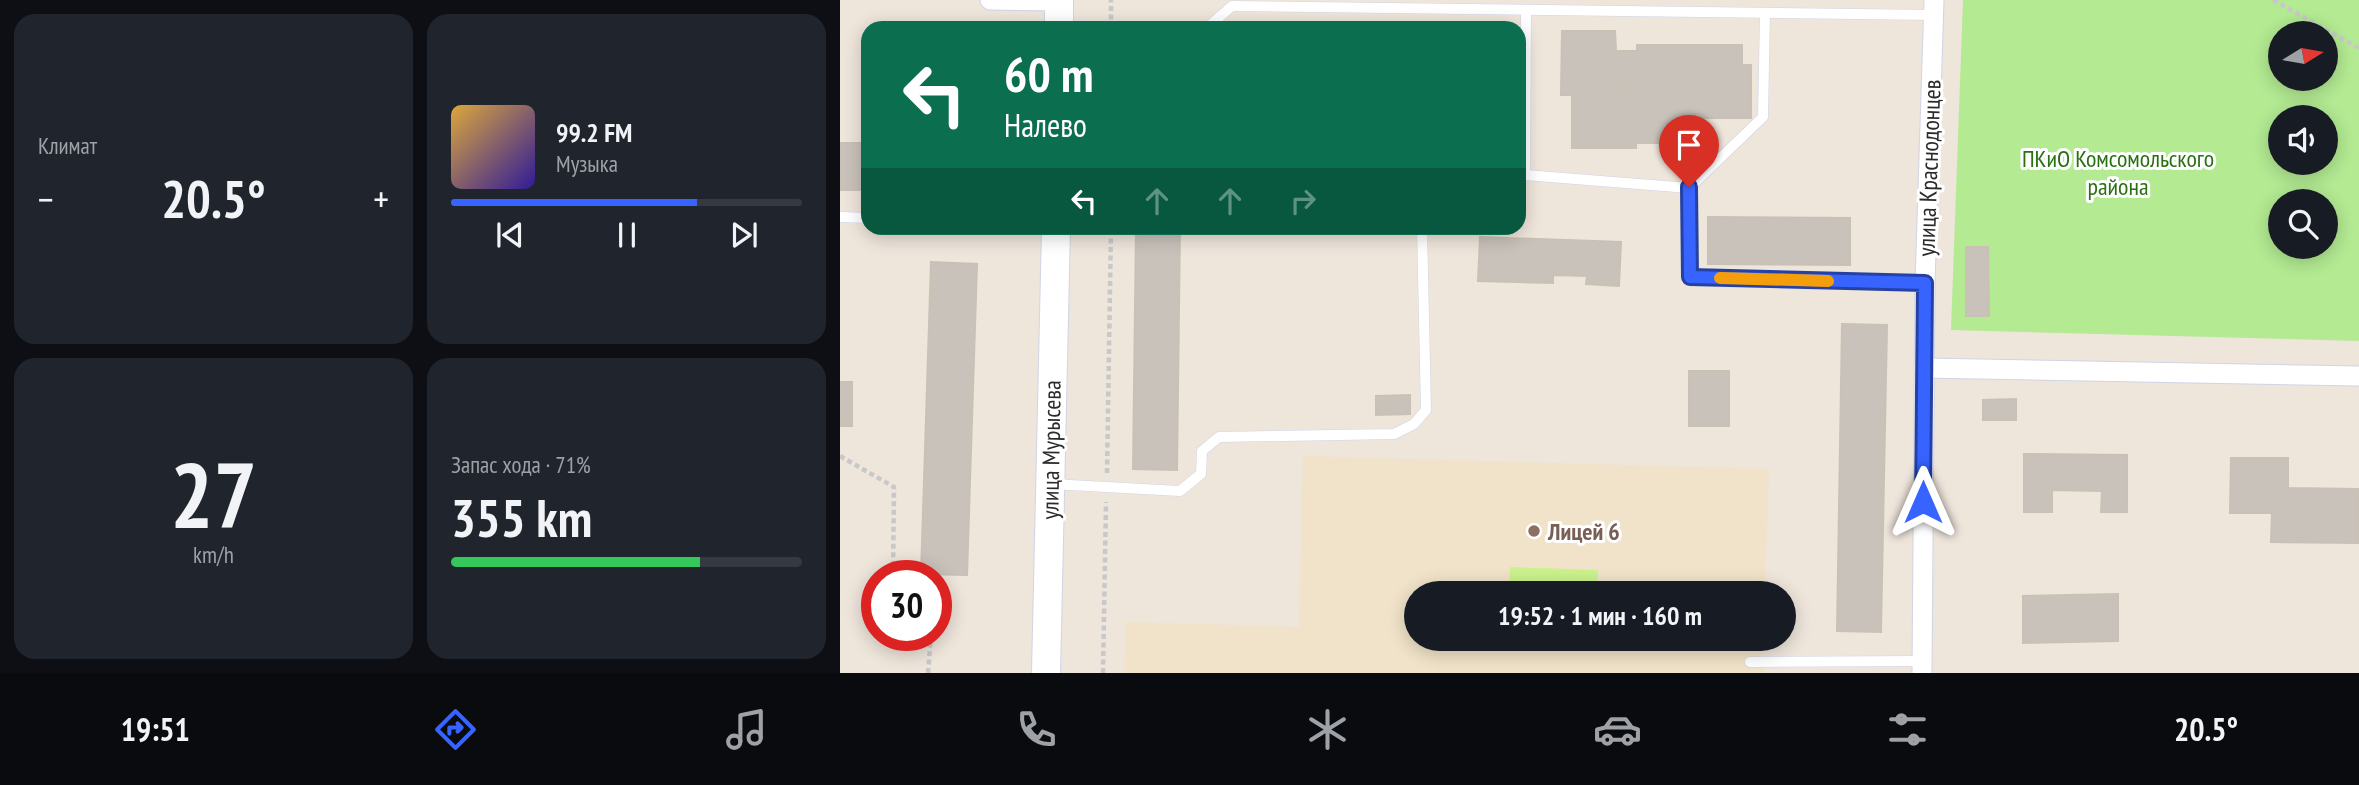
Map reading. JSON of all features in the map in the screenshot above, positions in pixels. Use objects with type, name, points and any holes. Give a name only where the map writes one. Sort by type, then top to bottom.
[{"type":"street","points":[[990,0],[1059,10]]},
{"type":"street","name":"улица Краснодонцев","points":[[1922,667],[1925,283],[1934,8]]},
{"type":"street","name":"улица Мурысева","points":[[1046,673],[1056,235]]},
{"type":"street","points":[[1924,368],[2359,376]]},
{"type":"lane","points":[[1215,21],[1231,6],[1765,13],[1934,8]]},
{"type":"lane","points":[[1526,10],[1526,21]]},
{"type":"lane","points":[[1765,13],[1763,117],[1689,187],[1690,277],[1925,283]]},
{"type":"lane","points":[[1526,174],[1689,187]]},
{"type":"lane","points":[[840,217],[861,218]]},
{"type":"lane","points":[[1050,484],[1180,491],[1201,474],[1202,451],[1219,438],[1394,434],[1413,424],[1426,410],[1422,235]]},
{"type":"lane","points":[[1750,662],[1922,667]]},
{"type":"path","points":[[1111,0],[1111,21]]},
{"type":"path","points":[[2273,0],[2359,48]]},
{"type":"path","points":[[1103,673],[1111,235]]},
{"type":"path","points":[[840,456],[894,486],[893,560]]},
{"type":"path","points":[[928,673],[930,651]]},
{"type":"shaded area","name":"Лицей 6","points":[[1303,456],[1769,469],[1765,581],[1404,581],[1404,651],[1764,651],[1763,673],[1124,673],[1126,622],[1299,627]]},
{"type":"green space","name":"ПКиО Комсомольского района","points":[[1963,0],[2359,0],[2359,341],[1951,330]]},
{"type":"green space","points":[[1510,567],[1598,570],[1598,581],[1509,581]]},
{"type":"building","points":[[1562,31],[1615,31],[1616,51],[1637,51],[1637,45],[1742,45],[1742,65],[1751,65],[1751,118],[1681,118],[1680,88],[1617,88],[1616,95],[1561,95]]},
{"type":"building","points":[[1617,88],[1680,88],[1680,143],[1636,143],[1636,148],[1572,148],[1572,95],[1616,95]]},
{"type":"building","points":[[840,143],[861,143],[861,190],[840,190]]},
{"type":"building","points":[[1708,217],[1850,218],[1850,265],[1708,264]]},
{"type":"building","points":[[1136,235],[1180,235],[1177,470],[1133,469]]},
{"type":"building","points":[[1480,237],[1621,242],[1619,286],[1586,284],[1587,276],[1553,275],[1553,283],[1478,281]]},
{"type":"building","points":[[1966,247],[1988,247],[1989,316],[1966,316]]},
{"type":"building","points":[[931,262],[977,264],[967,575],[952,575],[952,560],[921,560]]},
{"type":"building","points":[[1842,324],[1887,325],[1881,632],[1837,631]]},
{"type":"building","points":[[1689,371],[1729,371],[1729,426],[1689,426]]},
{"type":"building","points":[[840,382],[852,382],[852,426],[840,426]]},
{"type":"building","points":[[1410,395],[1410,414],[1376,415],[1376,396]]},
{"type":"building","points":[[2016,399],[2016,420],[1983,420],[1983,400]]},
{"type":"building","points":[[2024,454],[2127,455],[2127,512],[2101,512],[2102,491],[2052,490],[2052,512],[2024,512]]},
{"type":"building","points":[[2231,458],[2288,458],[2288,488],[2359,489],[2359,543],[2271,542],[2272,513],[2230,513]]},
{"type":"building","points":[[2118,594],[2118,641],[2023,643],[2023,596]]},
{"type":"slow traffic","points":[[1720,278],[1828,281]]},
{"type":"place","name":"Лицей 6","points":[[1534,531]]},
{"type":"route","points":[[1689,187],[1690,277],[1925,283],[1923,502]]}]
